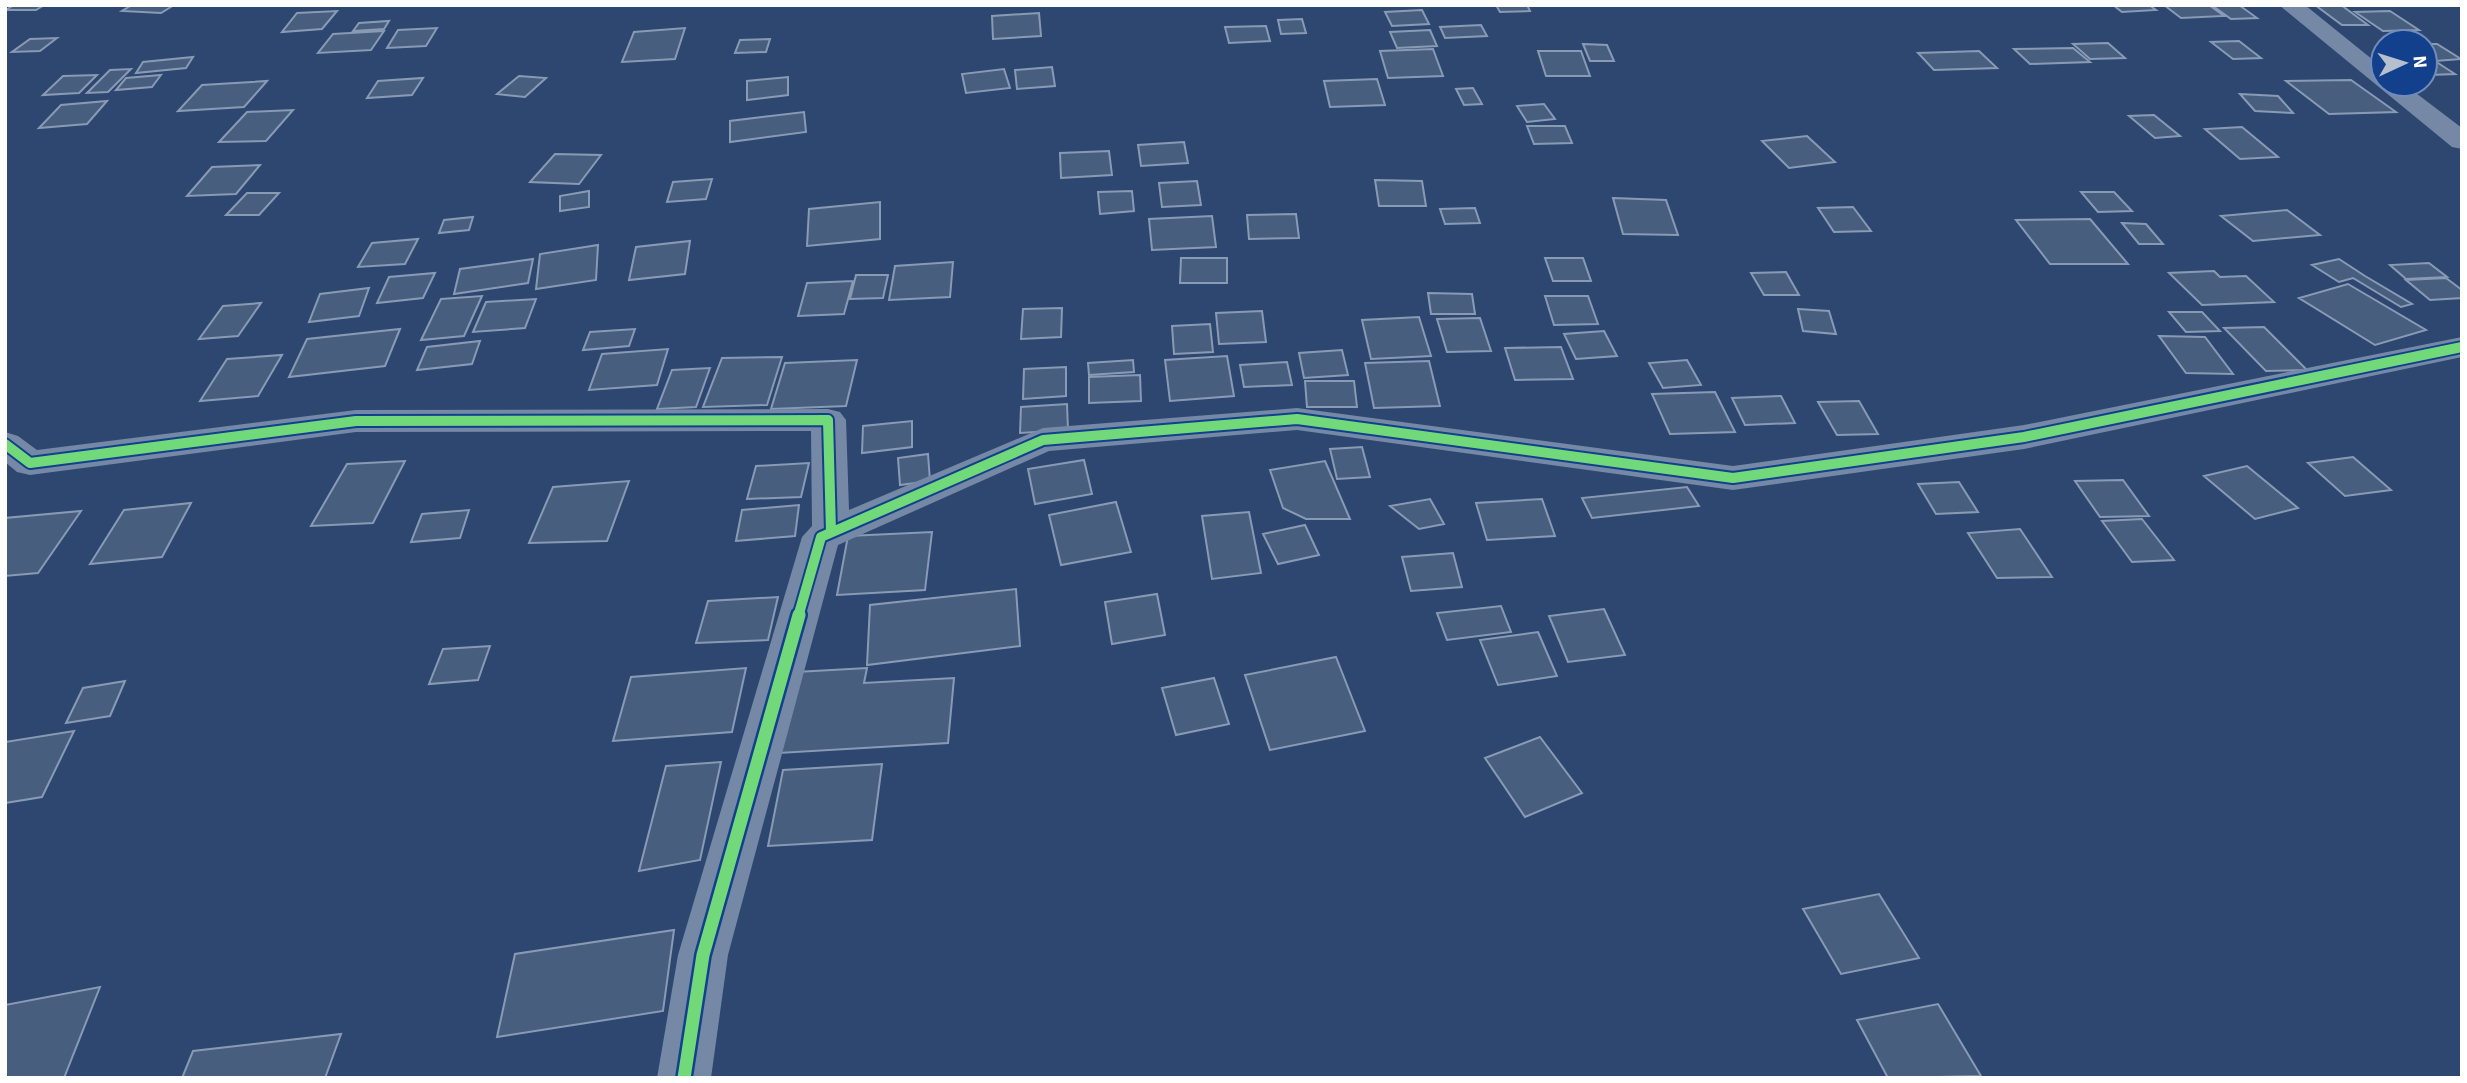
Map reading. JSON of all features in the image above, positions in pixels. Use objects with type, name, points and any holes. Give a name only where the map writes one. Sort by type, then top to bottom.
[{"type":"street","points":[[2290,5],[2369,69]]},
{"type":"street","points":[[2406,98],[2462,141]]},
{"type":"street","points":[[684,1078],[703,954],[821,537],[1043,440],[1297,419],[1733,478],[2024,437],[2462,347]]},
{"type":"street","points":[[5,444],[30,463],[356,421],[828,420],[831,532]]},
{"type":"building","points":[[14,5],[44,5],[36,10],[6,10]]},
{"type":"building","points":[[132,5],[174,5],[161,13],[122,11]]},
{"type":"building","points":[[1496,5],[1527,5],[1530,11],[1500,12]]},
{"type":"building","points":[[2113,5],[2149,5],[2156,10],[2122,12]]},
{"type":"building","points":[[2164,5],[2209,5],[2224,16],[2181,18]]},
{"type":"building","points":[[2239,5],[2257,18],[2231,19],[2213,6]]},
{"type":"building","points":[[2315,5],[2341,5],[2368,25],[2342,25]]},
{"type":"building","points":[[1422,10],[1429,24],[1392,26],[1385,12]]},
{"type":"building","points":[[337,11],[322,29],[282,32],[297,13]]},
{"type":"building","points":[[2390,11],[2416,28],[2379,28],[2355,12]]},
{"type":"building","points":[[1039,13],[1041,36],[993,39],[992,16]]},
{"type":"building","points":[[1302,19],[1306,33],[1281,34],[1278,20]]},
{"type":"building","points":[[389,21],[384,29],[353,31],[359,23]]},
{"type":"building","points":[[1481,25],[1487,36],[1445,38],[1440,27]]},
{"type":"building","points":[[1266,26],[1270,41],[1229,43],[1225,27]]},
{"type":"building","points":[[437,28],[426,46],[387,48],[398,30]]},
{"type":"building","points":[[685,28],[675,59],[622,62],[634,32]]},
{"type":"building","points":[[1430,30],[1437,46],[1397,48],[1390,32]]},
{"type":"building","points":[[384,31],[371,50],[318,53],[333,34]]},
{"type":"building","points":[[57,38],[40,51],[12,52],[30,39]]},
{"type":"building","points":[[770,39],[766,52],[735,53],[740,40]]},
{"type":"building","points":[[2239,41],[2261,58],[2233,59],[2211,42]]},
{"type":"building","points":[[2108,43],[2125,58],[2090,59],[2073,44]]},
{"type":"building","points":[[1583,44],[1607,45],[1614,61],[1590,61]]},
{"type":"building","points":[[2439,45],[2461,59],[2439,61]]},
{"type":"building","points":[[2073,48],[2090,62],[2030,64],[2014,49]]},
{"type":"building","points":[[1433,49],[1443,76],[1388,78],[1380,51]]},
{"type":"building","points":[[1538,51],[1581,51],[1590,76],[1546,76]]},
{"type":"building","points":[[1979,51],[1997,68],[1934,70],[1918,53]]},
{"type":"building","points":[[193,57],[186,68],[136,73],[143,62]]},
{"type":"building","points":[[2439,64],[2455,74],[2439,75]]},
{"type":"building","points":[[1052,67],[1055,86],[1017,89],[1015,70]]},
{"type":"building","points":[[131,69],[108,92],[87,93],[110,70]]},
{"type":"building","points":[[1004,69],[1010,88],[966,93],[962,74]]},
{"type":"building","points":[[97,75],[79,93],[43,95],[63,76]]},
{"type":"building","points":[[161,75],[152,87],[116,90],[126,78]]},
{"type":"building","points":[[519,76],[546,78],[525,97],[497,94]]},
{"type":"building","points":[[788,77],[788,95],[747,100],[747,81]]},
{"type":"building","points":[[423,78],[412,95],[367,98],[378,81]]},
{"type":"building","points":[[1377,79],[1385,105],[1330,107],[1324,81]]},
{"type":"building","points":[[2351,80],[2369,93],[2369,98],[2376,98],[2396,112],[2329,114],[2286,81]]},
{"type":"building","points":[[267,81],[244,107],[178,111],[202,85]]},
{"type":"building","points":[[1473,88],[1482,104],[1464,105],[1456,89]]},
{"type":"building","points":[[2240,94],[2278,96],[2293,113],[2255,111]]},
{"type":"building","points":[[107,101],[87,124],[39,128],[61,105]]},
{"type":"building","points":[[1544,104],[1555,119],[1527,122],[1517,106]]},
{"type":"building","points":[[293,110],[266,141],[219,142],[247,112]]},
{"type":"building","points":[[804,112],[806,132],[730,142],[730,121]]},
{"type":"building","points":[[2154,115],[2180,136],[2155,138],[2129,116]]},
{"type":"building","points":[[1527,126],[1565,126],[1572,143],[1534,144]]},
{"type":"building","points":[[2242,127],[2278,157],[2240,159],[2205,129]]},
{"type":"building","points":[[1807,136],[1835,162],[1789,168],[1762,141]]},
{"type":"building","points":[[1184,142],[1188,163],[1141,166],[1138,145]]},
{"type":"building","points":[[1109,151],[1112,175],[1061,178],[1060,153]]},
{"type":"building","points":[[555,154],[601,155],[579,184],[530,182]]},
{"type":"building","points":[[260,165],[236,194],[187,196],[212,167]]},
{"type":"building","points":[[712,179],[706,199],[667,202],[673,182]]},
{"type":"building","points":[[1375,180],[1422,181],[1426,206],[1379,206]]},
{"type":"building","points":[[1197,181],[1201,205],[1162,207],[1159,183]]},
{"type":"building","points":[[589,191],[589,207],[560,211],[560,196]]},
{"type":"building","points":[[1132,191],[1134,211],[1100,214],[1098,192]]},
{"type":"building","points":[[2081,192],[2114,192],[2132,211],[2098,212]]},
{"type":"building","points":[[247,193],[279,193],[259,215],[226,215]]},
{"type":"building","points":[[1613,198],[1666,200],[1678,235],[1623,234]]},
{"type":"building","points":[[880,202],[880,239],[807,246],[809,209]]},
{"type":"building","points":[[1853,207],[1871,231],[1834,232],[1818,208]]},
{"type":"building","points":[[1475,208],[1480,223],[1445,224],[1440,209]]},
{"type":"building","points":[[2287,210],[2320,235],[2253,241],[2221,216]]},
{"type":"building","points":[[1296,214],[1299,238],[1249,239],[1247,215]]},
{"type":"building","points":[[1212,216],[1216,247],[1152,250],[1149,219]]},
{"type":"building","points":[[473,217],[469,230],[439,233],[444,220]]},
{"type":"building","points":[[2090,219],[2128,264],[2050,264],[2016,220]]},
{"type":"building","points":[[2122,223],[2146,224],[2163,244],[2139,244]]},
{"type":"building","points":[[418,239],[405,264],[358,267],[372,243]]},
{"type":"building","points":[[690,241],[685,274],[629,280],[636,247]]},
{"type":"building","points":[[598,245],[596,280],[536,289],[540,254]]},
{"type":"building","points":[[1181,258],[1227,258],[1227,283],[1180,283]]},
{"type":"building","points":[[1545,258],[1583,258],[1591,281],[1553,281]]},
{"type":"building","points":[[533,259],[528,283],[454,294],[460,269]]},
{"type":"building","points":[[2339,259],[2412,304],[2401,307],[2353,278],[2339,282],[2312,265]]},
{"type":"building","points":[[953,262],[950,297],[889,300],[895,266]]},
{"type":"building","points":[[2429,263],[2447,277],[2406,279],[2390,265]]},
{"type":"building","points":[[2214,271],[2220,277],[2246,276],[2274,302],[2202,305],[2169,273]]},
{"type":"building","points":[[1786,272],[1799,295],[1764,295],[1751,273]]},
{"type":"building","points":[[435,273],[423,298],[377,303],[389,277]]},
{"type":"building","points":[[856,275],[888,275],[883,298],[850,299]]},
{"type":"building","points":[[2446,278],[2462,290],[2462,298],[2430,300],[2406,280]]},
{"type":"building","points":[[853,281],[844,314],[798,316],[807,283]]},
{"type":"building","points":[[2348,284],[2426,330],[2375,345],[2299,298]]},
{"type":"building","points":[[369,288],[359,316],[309,322],[320,294]]},
{"type":"building","points":[[1428,293],[1472,294],[1475,314],[1431,314]]},
{"type":"building","points":[[482,296],[464,336],[421,340],[441,299]]},
{"type":"building","points":[[1545,296],[1588,296],[1598,324],[1554,325]]},
{"type":"building","points":[[536,299],[525,328],[473,332],[486,302]]},
{"type":"building","points":[[261,303],[238,336],[199,339],[223,306]]},
{"type":"building","points":[[1062,308],[1061,337],[1021,339],[1023,309]]},
{"type":"building","points":[[1798,309],[1829,311],[1836,334],[1803,331]]},
{"type":"building","points":[[1262,311],[1266,342],[1219,344],[1216,313]]},
{"type":"building","points":[[2169,312],[2202,312],[2220,331],[2186,332]]},
{"type":"building","points":[[1419,317],[1431,356],[1371,359],[1362,320]]},
{"type":"building","points":[[1480,318],[1491,351],[1447,352],[1437,319]]},
{"type":"building","points":[[1210,324],[1213,352],[1174,354],[1172,326]]},
{"type":"building","points":[[2264,327],[2307,370],[2266,371],[2224,328]]},
{"type":"building","points":[[400,329],[385,366],[289,377],[307,339]]},
{"type":"building","points":[[635,329],[629,346],[583,350],[590,332]]},
{"type":"building","points":[[1604,331],[1617,356],[1576,359],[1564,334]]},
{"type":"building","points":[[2159,336],[2205,337],[2233,374],[2186,373]]},
{"type":"building","points":[[480,341],[472,364],[417,370],[427,347]]},
{"type":"building","points":[[1561,347],[1573,379],[1515,380],[1505,348]]},
{"type":"building","points":[[668,349],[657,385],[589,390],[602,354]]},
{"type":"building","points":[[1342,350],[1348,375],[1304,378],[1299,353]]},
{"type":"building","points":[[282,355],[258,396],[200,401],[227,359]]},
{"type":"building","points":[[1227,356],[1234,396],[1170,401],[1165,360]]},
{"type":"building","points":[[782,357],[767,405],[703,407],[722,358]]},
{"type":"building","points":[[857,360],[846,406],[771,409],[785,363]]},
{"type":"building","points":[[1133,360],[1134,372],[1089,375],[1088,363]]},
{"type":"building","points":[[1687,360],[1701,385],[1663,388],[1649,363]]},
{"type":"building","points":[[1429,361],[1440,406],[1374,408],[1365,363]]},
{"type":"building","points":[[1287,362],[1292,385],[1244,387],[1240,365]]},
{"type":"building","points":[[1066,367],[1066,396],[1023,399],[1024,369]]},
{"type":"building","points":[[710,368],[696,407],[657,409],[672,370]]},
{"type":"building","points":[[1140,375],[1141,401],[1089,403],[1089,377]]},
{"type":"building","points":[[1305,381],[1354,381],[1357,407],[1307,407]]},
{"type":"building","points":[[1715,392],[1735,432],[1670,434],[1652,394]]},
{"type":"building","points":[[1781,396],[1795,423],[1745,425],[1732,398]]},
{"type":"building","points":[[1859,401],[1878,434],[1837,435],[1818,402]]},
{"type":"building","points":[[1067,404],[1068,430],[1020,433],[1021,407]]},
{"type":"building","points":[[912,421],[912,447],[862,453],[863,426]]},
{"type":"building","points":[[1362,447],[1370,477],[1337,479],[1330,449]]},
{"type":"building","points":[[928,454],[930,481],[900,485],[898,458]]},
{"type":"building","points":[[2353,457],[2391,490],[2345,496],[2308,463]]},
{"type":"building","points":[[1084,460],[1092,494],[1035,504],[1028,469]]},
{"type":"building","points":[[405,461],[373,523],[311,526],[347,464]]},
{"type":"building","points":[[1325,461],[1350,519],[1306,519],[1283,508],[1270,470]]},
{"type":"building","points":[[809,463],[801,497],[747,499],[756,466]]},
{"type":"building","points":[[2247,466],[2298,508],[2255,519],[2204,476]]},
{"type":"building","points":[[2123,480],[2149,516],[2100,517],[2075,481]]},
{"type":"building","points":[[629,481],[607,541],[529,543],[553,487]]},
{"type":"building","points":[[1959,482],[1978,512],[1936,514],[1918,484]]},
{"type":"building","points":[[1687,487],[1699,506],[1592,518],[1582,498]]},
{"type":"building","points":[[1430,499],[1444,524],[1419,529],[1390,506]]},
{"type":"building","points":[[1542,499],[1555,536],[1487,540],[1476,503]]},
{"type":"building","points":[[1116,502],[1131,552],[1061,565],[1049,515]]},
{"type":"building","points":[[191,503],[162,557],[90,564],[124,510]]},
{"type":"building","points":[[799,505],[795,536],[736,541],[742,510]]},
{"type":"building","points":[[469,510],[460,538],[411,542],[422,514]]},
{"type":"building","points":[[81,511],[38,573],[5,576],[5,518]]},
{"type":"building","points":[[1249,512],[1261,573],[1212,579],[1202,516]]},
{"type":"building","points":[[2142,519],[2174,560],[2132,562],[2102,521]]},
{"type":"building","points":[[1305,525],[1319,555],[1278,564],[1263,534]]},
{"type":"building","points":[[2020,529],[2052,577],[1997,578],[1968,533]]},
{"type":"building","points":[[932,532],[925,590],[837,595],[848,536]]},
{"type":"building","points":[[1453,553],[1462,587],[1411,591],[1402,557]]},
{"type":"building","points":[[1016,589],[1020,646],[867,665],[870,605]]},
{"type":"building","points":[[1157,594],[1165,635],[1112,644],[1105,602]]},
{"type":"building","points":[[778,597],[768,640],[696,643],[708,601]]},
{"type":"building","points":[[1501,606],[1511,632],[1447,640],[1437,613]]},
{"type":"building","points":[[1604,609],[1625,655],[1568,662],[1549,616]]},
{"type":"building","points":[[1538,632],[1557,676],[1498,685],[1480,640]]},
{"type":"building","points":[[490,646],[478,680],[429,684],[443,649]]},
{"type":"building","points":[[1336,657],[1365,731],[1270,750],[1245,675]]},
{"type":"building","points":[[746,668],[732,732],[613,741],[631,677]]},
{"type":"building","points":[[867,668],[864,683],[954,678],[948,743],[779,753],[796,672]]},
{"type":"building","points":[[1214,678],[1229,724],[1176,735],[1162,688]]},
{"type":"building","points":[[125,681],[110,716],[66,723],[83,688]]},
{"type":"building","points":[[74,731],[42,797],[5,803],[5,742]]},
{"type":"building","points":[[1540,737],[1582,793],[1525,817],[1485,758]]},
{"type":"building","points":[[721,762],[700,860],[639,871],[666,766]]},
{"type":"building","points":[[882,764],[872,840],[768,846],[783,770]]},
{"type":"building","points":[[1879,894],[1919,958],[1841,974],[1803,909]]},
{"type":"building","points":[[674,930],[663,1011],[497,1037],[515,954]]},
{"type":"building","points":[[100,987],[64,1078],[5,1078],[5,1005]]},
{"type":"building","points":[[1938,1004],[1981,1076],[1888,1078],[1857,1020]]},
{"type":"building","points":[[341,1034],[325,1078],[182,1078],[193,1051]]},
{"type":"cycle path","points":[[684,1078],[703,955],[821,537],[1043,440],[1297,419],[1733,478],[2024,437],[2462,347]]},
{"type":"cycle path","points":[[5,444],[30,463],[356,421],[828,420],[831,532]]}]
